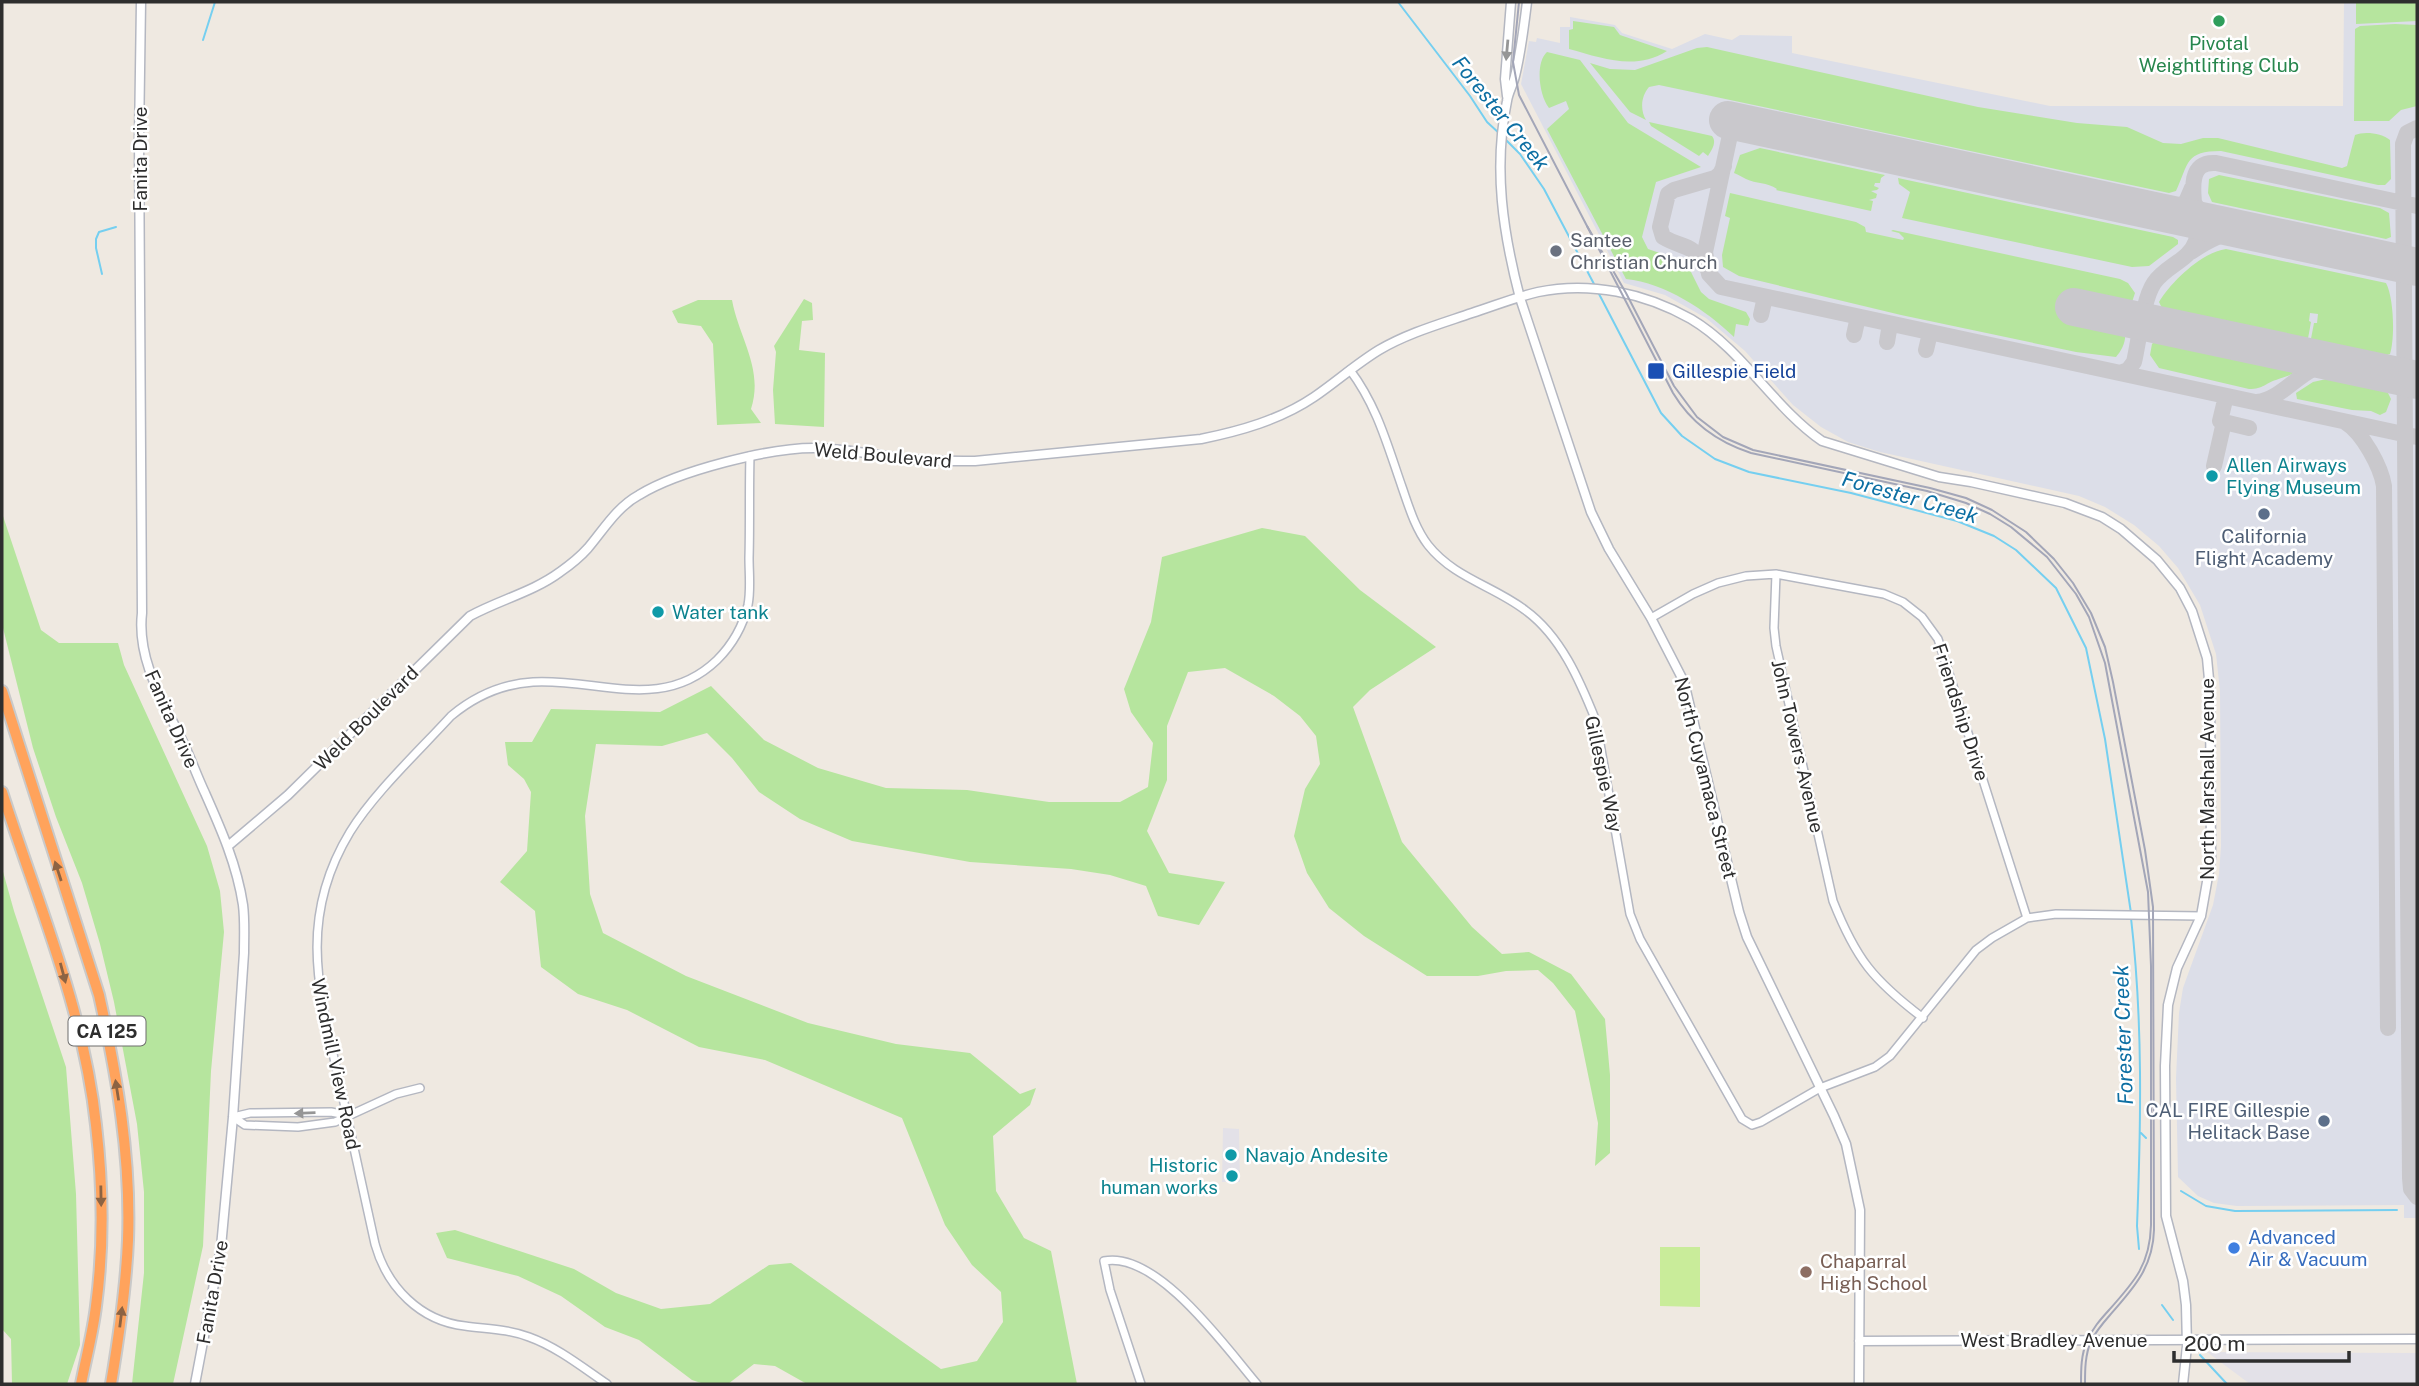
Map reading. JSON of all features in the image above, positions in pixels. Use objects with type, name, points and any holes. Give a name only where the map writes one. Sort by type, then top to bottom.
[{"type":"highway","name":"CA 125","points":[[2,691],[99,995],[122,1120],[128,1240],[122,1316],[111,1384]]},
{"type":"highway","name":"CA 125","points":[[2,792],[58,955],[86,1065],[96,1123],[101,1245],[96,1307],[81,1384]]},
{"type":"main road","name":"Fanita Drive","points":[[141,2],[140,630],[146,662],[158,694],[179,734],[228,846],[244,915],[233,1117],[221,1247],[195,1384]]},
{"type":"main road","name":"North Cuyamaca Street","points":[[1507,99],[1505,79],[1511,2]]},
{"type":"main road","name":"North Cuyamaca Street","points":[[1527,2],[1522,43],[1507,99],[1500,150],[1504,227],[1520,298],[1591,512],[1684,682],[1747,937],[1846,1144],[1860,1210],[1859,1384]]},
{"type":"main road","name":"North Marshall Avenue","points":[[1520,298],[1545,291],[1580,288],[1615,291],[1666,306],[1703,327],[1725,344],[1778,404],[1822,441],[1939,477],[2065,503],[2102,517],[2157,560],[2180,588],[2192,611],[2207,659],[2210,690],[2211,859],[2201,916],[2177,968],[2166,1024],[2166,1216],[2183,1281],[2187,1340],[2183,1384]]},
{"type":"main road","name":"Weld Boulevard","points":[[228,846],[288,795],[470,616],[560,572],[586,551],[621,508],[640,494],[671,479],[750,456],[795,449],[817,448],[907,459],[975,461],[1201,439],[1257,425],[1287,412],[1313,398],[1378,351],[1406,337],[1520,298]]},
{"type":"main road","name":"West Bradley Avenue","points":[[1859,1340],[2417,1339]]},
{"type":"street","name":"Gillespie Way","points":[[1350,370],[1373,405],[1411,514],[1428,545],[1460,574],[1524,608],[1539,621],[1559,645],[1585,694],[1596,721],[1630,914],[1640,939],[1739,1116],[1752,1125],[1761,1122],[1820,1088]]},
{"type":"street","name":"Windmill View Road","points":[[607,1384],[542,1342],[513,1332],[456,1325],[439,1320],[422,1311],[401,1294],[385,1271],[378,1253],[319,992],[316,948],[318,920],[333,866],[350,832],[364,812],[451,716],[481,695],[500,688],[533,682],[649,691],[678,684],[712,665],[737,634],[748,603],[750,456]]},
{"type":"street","points":[[1651,618],[1718,583],[1746,576],[1776,573]]},
{"type":"street","name":"Friendship Drive","points":[[1776,573],[1884,594],[1903,602],[1931,628],[1943,653],[2027,918]]},
{"type":"street","name":"John Towers Avenue","points":[[1776,573],[1776,646],[1833,901],[1846,934],[1878,981],[1923,1018]]},
{"type":"street","points":[[1820,1088],[1875,1068],[1890,1056],[1980,947],[1992,937],[2027,918],[2056,914],[2201,916]]},
{"type":"street","points":[[233,1117],[245,1125],[298,1128],[335,1122],[396,1094],[420,1088]]},
{"type":"street","points":[[233,1117],[250,1113],[331,1112],[346,1115]]},
{"type":"street","points":[[1141,1384],[1104,1261],[1111,1260],[1138,1267],[1167,1284],[1188,1303],[1257,1384]]},
{"type":"shaded area","name":"Gillespie Field","points":[[2344,2],[2417,2],[2417,1218],[2404,1218],[2404,1205],[2237,1206],[2214,1203],[2198,1196],[2178,1177],[2176,1078],[2179,1013],[2183,988],[2213,905],[2221,846],[2220,691],[2216,654],[2200,605],[2178,568],[2159,546],[2134,525],[2105,507],[2079,496],[1880,452],[1848,442],[1821,427],[1793,405],[1745,351],[1706,318],[1665,295],[1624,283],[1521,84],[1529,41],[1536,42],[1537,38],[1560,43],[1560,27],[1570,27],[1570,17],[1615,25],[1622,33],[1672,49],[1705,34],[1732,40],[1740,35],[1792,36],[1792,53],[2050,106],[2343,106]]},
{"type":"shaded area","name":"Navajo Andesite","points":[[1223,1128],[1239,1129],[1240,1182],[1222,1182]]},
{"type":"shaded area","points":[[2207,1352],[2417,1353],[2417,1384],[2250,1384]]},
{"type":"green space","points":[[2356,2],[2417,2],[2417,21],[2356,24]]},
{"type":"green space","points":[[1573,21],[1614,27],[1620,35],[1667,51],[1655,57],[1631,62],[1606,59],[1569,49],[1569,30],[1573,29]]},
{"type":"green space","points":[[2417,25],[2417,106],[2401,110],[2389,121],[2354,121],[2355,29],[2360,26]]},
{"type":"green space","points":[[1707,47],[1978,107],[2077,123],[2127,127],[2163,143],[2181,144],[2203,138],[2218,138],[2342,168],[2347,166],[2355,135],[2378,134],[2390,140],[2391,179],[2385,185],[2378,185],[2221,151],[2194,156],[2186,166],[2176,191],[2169,193],[1659,85],[1649,87],[1644,95],[1642,108],[1646,120],[1630,112],[1590,63],[1610,69],[1635,70]]},
{"type":"green space","points":[[1547,52],[1580,60],[1628,123],[1701,167],[1656,182],[1642,237],[1648,249],[1683,261],[1701,292],[1709,299],[1746,312],[1750,319],[1748,326],[1736,324],[1734,337],[1684,299],[1655,286],[1626,279],[1547,129],[1569,109],[1566,101],[1549,108],[1543,95],[1540,71]]},
{"type":"green space","points":[[1649,122],[1712,136],[1712,149],[1708,156],[1703,152],[1699,156],[1651,126]]},
{"type":"green space","points":[[1760,148],[1885,175],[1880,183],[1875,183],[1874,186],[1879,188],[1871,191],[1877,194],[1876,198],[1869,200],[1873,201],[1871,211],[1776,190],[1734,173],[1740,155]]},
{"type":"green space","points":[[2219,175],[2380,208],[2389,213],[2391,237],[2386,239],[2212,202],[2208,193],[2209,179]]},
{"type":"green space","points":[[1898,178],[2173,237],[2178,240],[2178,244],[2149,266],[2132,267],[1902,218],[1910,192],[1899,184]]},
{"type":"green space","points":[[1730,193],[1856,222],[1865,227],[1866,232],[1903,240],[1899,233],[1891,231],[1893,230],[2120,279],[2128,283],[2135,293],[2131,305],[2074,294],[2068,315],[2072,319],[2122,330],[2125,333],[2123,346],[2116,357],[2076,352],[1901,315],[1739,276],[1723,267],[1722,255],[1730,218],[1725,216]]},
{"type":"green space","points":[[2226,249],[2386,283],[2393,318],[2390,354],[2361,356],[2310,344],[2318,314],[2310,313],[2307,344],[2164,312],[2159,302],[2179,277],[2207,256]]},
{"type":"green space","points":[[804,299],[812,303],[813,320],[802,321],[799,350],[825,353],[824,427],[775,424],[774,346]]},
{"type":"green space","points":[[698,300],[732,300],[753,367],[754,394],[751,409],[761,423],[717,425],[713,344],[701,326],[678,323],[672,311]]},
{"type":"green space","points":[[2155,341],[2168,341],[2274,363],[2297,371],[2261,387],[2249,389],[2159,368],[2150,355]]},
{"type":"green space","points":[[2331,378],[2381,387],[2391,399],[2386,412],[2380,415],[2371,411],[2297,399],[2296,393],[2313,382]]},
{"type":"green space","points":[[2,513],[41,630],[59,643],[118,643],[124,665],[207,846],[220,891],[224,932],[211,1071],[203,1246],[173,1384],[132,1384],[144,1273],[144,1192],[137,1124],[100,944],[82,883],[33,748],[2,624]]},
{"type":"green space","points":[[1262,528],[1305,536],[1360,590],[1436,647],[1370,690],[1353,707],[1402,842],[1472,927],[1502,954],[1529,952],[1571,974],[1605,1019],[1610,1075],[1610,1153],[1595,1166],[1598,1123],[1575,1011],[1553,983],[1538,970],[1506,971],[1478,976],[1427,976],[1364,936],[1329,908],[1307,873],[1294,836],[1305,789],[1320,764],[1316,736],[1300,716],[1274,696],[1225,668],[1188,672],[1167,726],[1167,780],[1147,831],[1169,873],[1225,882],[1199,925],[1158,916],[1146,886],[1110,875],[1071,869],[970,862],[852,841],[800,819],[759,792],[732,758],[707,733],[662,746],[596,744],[585,816],[590,894],[603,933],[686,976],[808,1023],[896,1044],[970,1053],[1020,1094],[1036,1088],[1030,1105],[993,1136],[996,1191],[1024,1238],[1051,1251],[1077,1384],[807,1384],[775,1366],[754,1364],[728,1384],[704,1384],[692,1380],[639,1340],[605,1327],[561,1296],[518,1276],[447,1258],[436,1233],[455,1230],[574,1269],[616,1293],[661,1309],[710,1304],[769,1265],[791,1263],[941,1369],[977,1361],[1003,1322],[1001,1292],[972,1265],[945,1225],[902,1118],[765,1060],[699,1047],[627,1010],[578,994],[541,967],[535,911],[500,882],[527,851],[531,792],[524,779],[508,765],[505,742],[532,742],[551,709],[660,712],[711,686],[764,740],[818,768],[886,788],[967,790],[1049,802],[1120,802],[1148,787],[1153,743],[1131,712],[1124,689],[1151,622],[1162,557]]},
{"type":"green space","points":[[2,868],[66,1067],[76,1194],[80,1345],[67,1384],[12,1384],[11,1339],[2,1329]]},
{"type":"green space","points":[[1660,1247],[1700,1247],[1700,1307],[1660,1306]]},
{"type":"waterway","points":[[203,40],[215,2]]},
{"type":"waterway","name":"Forester Creek","points":[[1398,2],[1487,122],[1500,134]]},
{"type":"waterway","name":"Forester Creek","points":[[1506,140],[1520,154],[1544,189],[1594,284]]},
{"type":"waterway","points":[[102,274],[96,239],[99,232],[116,227]]},
{"type":"waterway","name":"Forester Creek","points":[[1598,292],[1661,413],[1682,436],[1715,459],[1749,472],[1851,493],[1957,521],[1994,536],[2016,550],[2056,588],[2086,648],[2105,739],[2131,913]]},
{"type":"waterway","name":"Forester Creek","points":[[2131,918],[2139,1034],[2139,1249]]},
{"type":"waterway","points":[[2141,1133],[2146,1138]]},
{"type":"waterway","points":[[2181,1191],[2206,1206],[2235,1211],[2397,1210]]},
{"type":"waterway","name":"Forester Creek","points":[[2162,1305],[2173,1320]]},
{"type":"waterway","name":"Forester Creek","points":[[2200,1355],[2227,1384]]},
{"type":"taxiway","points":[[1733,121],[1705,252],[1709,274],[1721,287],[2417,437]]},
{"type":"taxiway","points":[[2417,128],[2407,133],[2403,144],[2410,1178],[2411,1189],[2417,1197]]},
{"type":"taxiway","points":[[2120,373],[2128,370],[2134,362],[2144,309],[2154,283],[2183,258],[2196,241],[2194,181],[2197,171],[2204,165],[2216,163],[2417,206]]},
{"type":"taxiway","points":[[1706,267],[1692,250],[1663,237],[1660,227],[1668,194],[1715,178],[1724,166]]},
{"type":"taxiway","points":[[2112,201],[2168,212],[2186,202],[2192,188]]},
{"type":"taxiway","points":[[2195,204],[2198,211],[2208,219],[2240,228]]},
{"type":"taxiway","points":[[2191,252],[2206,242],[2231,233],[2254,233],[2298,243]]},
{"type":"taxiway","points":[[1761,315],[1765,297]]},
{"type":"taxiway","points":[[1854,335],[1858,317]]},
{"type":"taxiway","points":[[1887,342],[1890,324]]},
{"type":"taxiway","points":[[1926,350],[1930,333]]},
{"type":"taxiway","points":[[2257,402],[2276,395],[2311,370],[2330,364],[2401,378]]},
{"type":"taxiway","points":[[2226,396],[2220,421],[2249,428]]},
{"type":"taxiway","points":[[2214,466],[2224,422]]},
{"type":"taxiway","points":[[2345,422],[2370,451],[2384,486],[2388,1028]]},
{"type":"runway","points":[[1728,120],[2417,267]]},
{"type":"runway","points":[[2074,307],[2417,380]]},
{"type":"tram line","points":[[1587,226],[1673,393],[1688,413],[1706,430],[1751,453],[1927,491],[1966,503],[1990,514],[2011,527],[2047,557],[2076,594],[2089,617],[2105,663],[2148,892],[2151,966],[2151,1225],[2148,1251],[2139,1272],[2096,1325],[2087,1341],[2082,1357],[2081,1384]]},
{"type":"railway","points":[[1519,2],[1513,62],[1519,95],[1674,386],[1697,417],[1723,437],[1753,450],[1930,488],[1966,498],[1992,510],[2026,532],[2054,559],[2073,583],[2091,613],[2105,647],[2145,850],[2153,907],[2154,1230],[2150,1255],[2141,1276],[2091,1341],[2086,1357],[2085,1384]]},
{"type":"place","name":"Pivotal Weightlifting Club","points":[[2219,21]]},
{"type":"place","name":"Santee Christian Church","points":[[1556,251]]},
{"type":"place","name":"Gillespie Field","points":[[1656,371]]},
{"type":"place","name":"Allen Airways Flying Museum","points":[[2212,476]]},
{"type":"place","name":"California Flight Academy","points":[[2264,514]]},
{"type":"place","name":"Water tank","points":[[658,612]]},
{"type":"place","name":"CAL FIRE Gillespie Helitack Base","points":[[2324,1121]]},
{"type":"place","name":"Navajo Andesite","points":[[1231,1155]]},
{"type":"place","name":"Historic human works","points":[[1232,1176]]},
{"type":"place","name":"Advanced Air & Vacuum","points":[[2234,1248]]},
{"type":"place","name":"Chaparral High School","points":[[1806,1272]]}]
